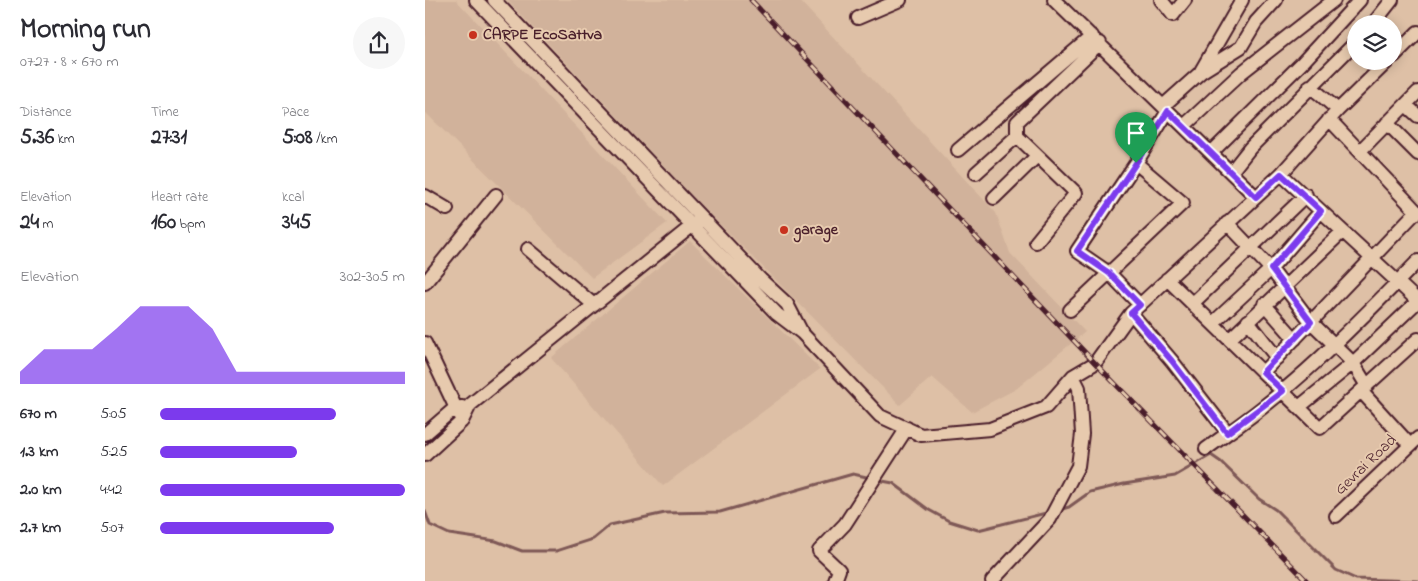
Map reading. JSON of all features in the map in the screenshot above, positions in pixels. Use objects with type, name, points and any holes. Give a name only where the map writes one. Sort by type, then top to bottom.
[{"type":"street","points":[[476,0],[697,222]]},
{"type":"street","points":[[494,0],[697,222],[777,314],[802,333],[880,416],[921,435],[990,429],[1046,407],[1073,376],[1095,362],[1135,309],[1281,174],[1333,115],[1379,70]]},
{"type":"street","points":[[858,18],[900,0]]},
{"type":"street","points":[[1054,0],[1256,197]]},
{"type":"street","points":[[1161,0],[1173,15],[1185,0]]},
{"type":"street","points":[[1227,433],[1172,361],[1109,273],[1077,251],[1136,163],[1166,109],[1201,72],[1242,0]]},
{"type":"street","points":[[1201,72],[1241,47],[1256,22],[1276,0]]},
{"type":"street","points":[[1184,126],[1241,73],[1334,0]]},
{"type":"street","points":[[1211,152],[1302,63],[1360,0]]},
{"type":"street","points":[[1380,15],[1392,0]]},
{"type":"street","points":[[1402,48],[1418,32]]},
{"type":"street","points":[[1036,242],[1076,193],[1017,136],[1017,122],[1096,40]]},
{"type":"street","points":[[958,150],[1096,40]]},
{"type":"street","points":[[1231,172],[1250,148],[1347,51]]},
{"type":"street","points":[[1263,372],[1372,258],[1416,206],[1360,151],[1310,86]]},
{"type":"street","points":[[1360,151],[1418,92]]},
{"type":"street","points":[[1406,105],[1418,116]]},
{"type":"street","points":[[1387,123],[1418,154]]},
{"type":"street","points":[[976,173],[1017,136]]},
{"type":"street","points":[[993,198],[1037,156]]},
{"type":"street","points":[[1070,310],[1183,203],[1136,163]]},
{"type":"street","points":[[1281,174],[1306,195],[1342,232],[1418,301],[1353,363],[1299,407]]},
{"type":"street","points":[[1193,303],[1306,195]]},
{"type":"street","points":[[425,196],[447,210]]},
{"type":"street","points":[[426,279],[496,196]]},
{"type":"street","points":[[1213,323],[1271,269],[1321,211]]},
{"type":"street","points":[[425,455],[462,421],[470,405],[697,222]]},
{"type":"street","points":[[1227,223],[1271,269],[1311,322],[1336,344],[1353,363],[1364,389],[1414,442]]},
{"type":"street","points":[[1230,339],[1264,304],[1286,288],[1342,232]]},
{"type":"street","points":[[528,249],[594,304]]},
{"type":"street","points":[[1206,449],[1283,391],[1336,344],[1418,261]]},
{"type":"street","points":[[1167,279],[1320,428],[1418,339]]},
{"type":"street","points":[[1264,304],[1295,339]]},
{"type":"street","points":[[1248,321],[1277,358]]},
{"type":"street","points":[[425,342],[462,421]]},
{"type":"street","points":[[992,581],[1050,518],[1079,466],[1082,434],[1079,388],[1073,376]]},
{"type":"street","points":[[425,434],[455,408],[470,405]]},
{"type":"street","points":[[835,581],[839,570],[819,551],[845,524],[907,428]]},
{"type":"street","name":"Gevrai Road","points":[[1336,516],[1414,442]]},
{"type":"shaded area","points":[[425,0],[456,0],[667,223],[592,278],[425,112]]},
{"type":"shaded area","points":[[507,0],[799,0],[996,213],[1010,253],[1085,332],[1016,389],[972,412],[932,377],[900,405],[701,205]]},
{"type":"shaded area","points":[[690,241],[820,369],[663,486],[551,358]]},
{"type":"waterway","points":[[1059,510],[1069,507],[1090,492],[1124,484],[1175,476],[1211,455],[1221,462],[1259,499],[1276,510],[1336,570],[1356,579],[1418,581]]},
{"type":"waterway","points":[[425,511],[430,525],[449,534],[496,541],[522,551],[556,551],[593,539],[610,525],[665,513],[720,512],[853,474],[871,478]]},
{"type":"waterway","points":[[877,480],[893,483],[929,510],[949,521],[978,530],[1050,512]]},
{"type":"railway","points":[[751,0],[1095,363],[1307,581]]},
{"type":"place","name":"CARPE EcoSattva","points":[[473,35]]},
{"type":"place","name":"garage","points":[[784,230]]},
{"type":"route","points":[[1168,111],[1256,197],[1281,174],[1306,195],[1321,211],[1271,269],[1294,302],[1311,322],[1263,372],[1283,391],[1260,411],[1227,433],[1172,361],[1131,313],[1140,305],[1109,273],[1077,251],[1136,163],[1168,111]]}]
